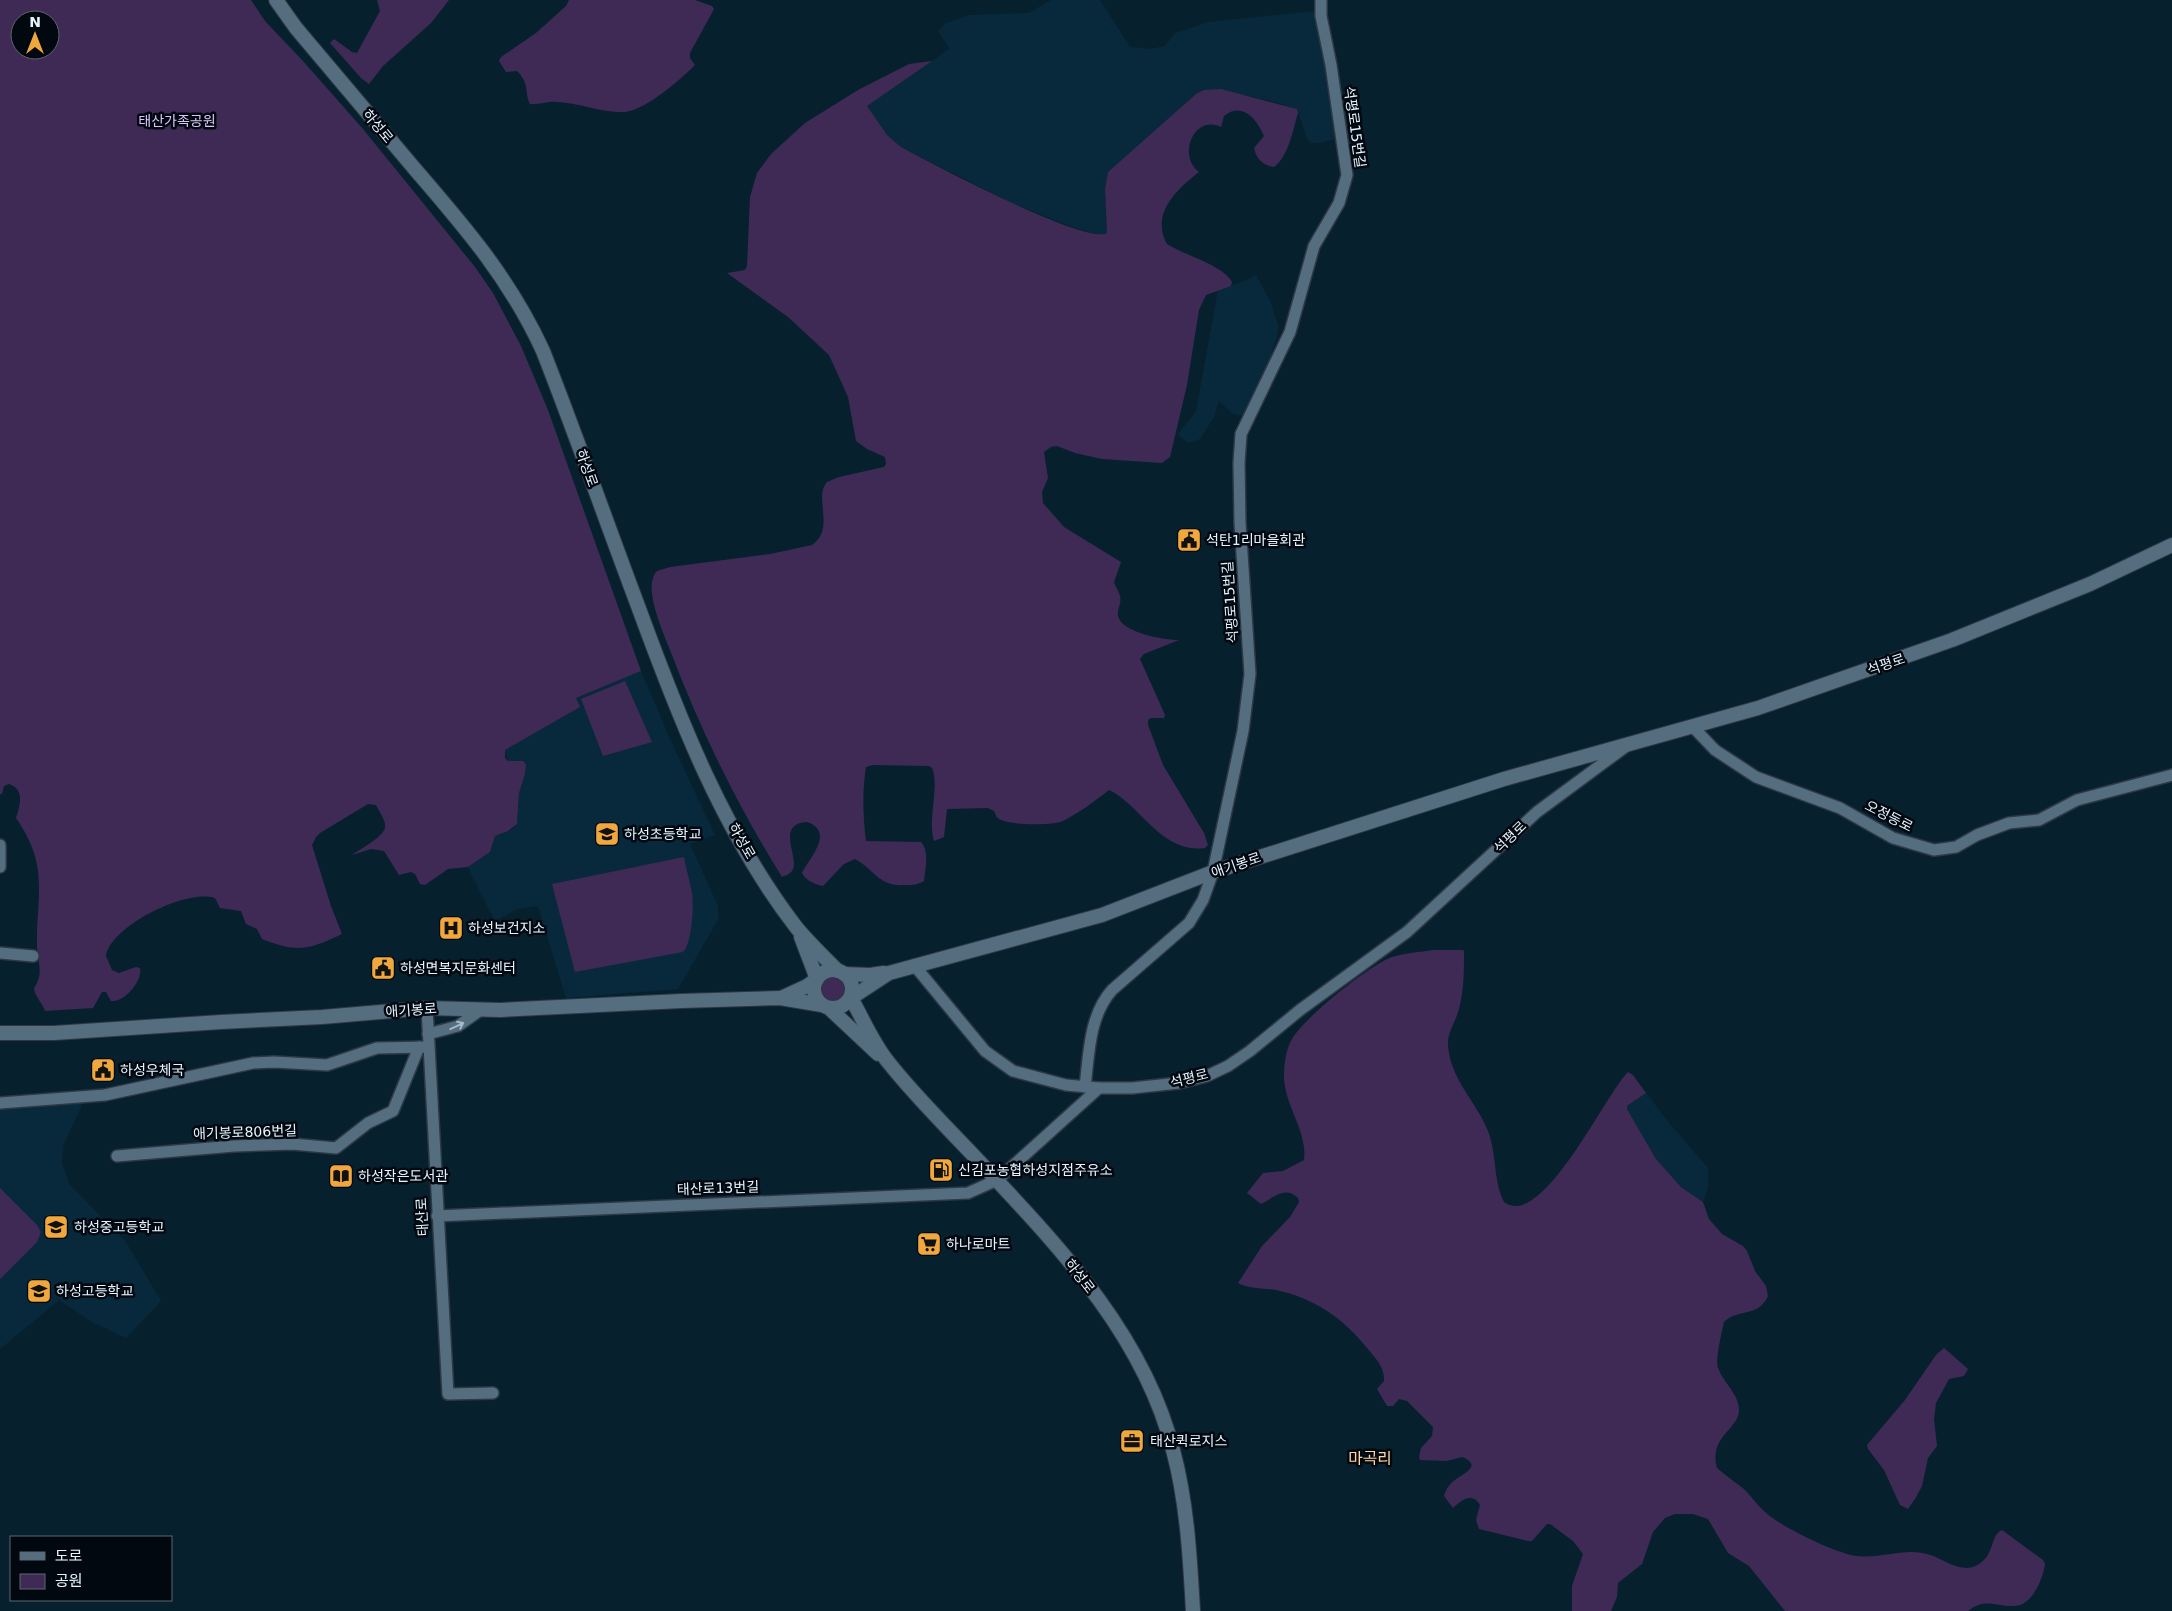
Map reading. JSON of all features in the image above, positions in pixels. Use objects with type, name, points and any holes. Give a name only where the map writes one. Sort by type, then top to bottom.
[{"type":"street","name":"하성로","points":[[276,0],[296,28],[489,258],[531,325],[557,388],[670,692],[698,760],[743,845],[768,886],[796,927],[841,972]]},
{"type":"street","name":"석평로15번길","points":[[1085,1087],[1096,1017],[1102,1001],[1112,990],[1189,923],[1203,900],[1213,872],[1243,731],[1250,674],[1239,515],[1241,434],[1290,332],[1314,246],[1339,203],[1347,175],[1331,65],[1321,16],[1321,0]]},
{"type":"street","name":"석평로","points":[[914,965],[985,1050],[1013,1071],[1066,1085],[1099,1088],[1132,1088],[1179,1083],[1207,1076],[1228,1066],[1407,932],[1537,812],[1628,745],[1758,708],[1952,640],[2090,584],[2172,545]]},
{"type":"street","name":"오정동로","points":[[1693,727],[1715,750],[1756,777],[1840,808],[1893,838],[1934,850],[1956,847],[1977,835],[2010,823],[2039,820],[2077,800],[2172,775]]},
{"type":"street","name":"애기봉로","points":[[851,998],[889,972],[1102,915],[1213,872],[1512,777],[1628,745]]},
{"type":"street","points":[[0,845],[0,867]]},
{"type":"street","points":[[796,927],[817,979],[814,990],[815,996],[888,1062]]},
{"type":"street","points":[[0,953],[33,956]]},
{"type":"street","points":[[780,998],[807,986],[826,972],[870,975],[889,972]]},
{"type":"street","points":[[826,1007],[842,1006],[851,998],[852,984],[841,972]]},
{"type":"street","name":"애기봉로","points":[[0,1033],[54,1033],[322,1017],[427,1008],[482,1009],[780,998],[826,1007]]},
{"type":"street","name":"하성로","points":[[851,998],[888,1062],[1056,1246],[1110,1314],[1124,1335],[1144,1373],[1164,1420],[1180,1477],[1193,1611]]},
{"type":"street","name":"태산로","points":[[393,1111],[424,1047],[428,1034],[427,1008]]},
{"type":"street","points":[[428,1034],[458,1026],[482,1009]]},
{"type":"street","points":[[0,1103],[105,1095],[253,1062],[327,1065],[377,1048],[424,1047]]},
{"type":"street","name":"태산로","points":[[424,1047],[448,1394],[493,1393]]},
{"type":"street","name":"태산로13번길","points":[[437,1216],[968,1193],[997,1180],[1099,1088]]},
{"type":"street","name":"애기봉로806번길","points":[[117,1156],[234,1146],[292,1144],[336,1148],[368,1123],[393,1111]]},
{"type":"shaded area","points":[[1051,0],[1100,0],[1130,47],[1150,49],[1165,46],[1175,33],[1209,22],[1316,11],[1328,72],[1336,139],[1311,143],[1307,139],[1297,109],[1244,95],[1196,94],[1108,172],[1105,189],[1107,233],[1098,235],[1072,227],[1012,203],[901,147],[887,135],[866,106],[948,50],[949,48],[938,31],[946,23],[969,15],[1029,13]]},
{"type":"shaded area","points":[[1256,275],[1271,303],[1278,325],[1278,332],[1271,356],[1242,416],[1233,414],[1219,401],[1214,417],[1200,439],[1188,443],[1178,434],[1196,411],[1218,290],[1245,281]]},
{"type":"shaded area","name":"하성초등학교","points":[[641,671],[715,835],[690,844],[718,906],[719,918],[678,989],[566,998],[538,906],[518,909],[495,921],[468,867],[490,852],[495,836],[513,829],[517,824],[519,793],[526,768],[523,761],[508,761],[505,750],[579,707],[576,698]]},
{"type":"shaded area","points":[[1646,1093],[1708,1168],[1708,1188],[1703,1202],[1681,1187],[1656,1159],[1627,1109],[1627,1106]]},
{"type":"shaded area","name":"하성중고등학교","points":[[83,1103],[63,1146],[62,1163],[66,1175],[70,1185],[126,1242],[161,1301],[126,1338],[92,1322],[59,1300],[0,1349],[0,1109]]},
{"type":"green space","name":"태산가족공원","points":[[0,0],[251,0],[265,21],[363,129],[475,267],[493,293],[521,346],[548,410],[641,671],[576,698],[580,707],[505,750],[505,758],[508,761],[523,761],[526,764],[519,793],[517,824],[508,831],[495,836],[490,852],[468,867],[448,869],[425,885],[420,884],[415,874],[411,872],[399,875],[384,851],[371,849],[352,855],[384,831],[385,825],[376,805],[368,804],[320,833],[312,845],[342,934],[320,944],[294,948],[262,939],[257,929],[246,924],[241,911],[220,908],[215,898],[186,899],[169,904],[135,922],[121,933],[111,945],[106,956],[112,970],[119,973],[136,967],[140,968],[139,979],[127,995],[116,1001],[111,1001],[106,992],[102,992],[93,1008],[45,1011],[36,994],[34,988],[40,973],[37,948],[39,881],[37,866],[27,835],[16,818],[20,803],[19,794],[14,786],[9,784],[4,786],[2,794],[0,794]]},
{"type":"green space","points":[[377,0],[449,0],[431,23],[383,66],[369,84],[361,78],[330,43],[334,39],[352,52],[357,53],[380,11]]},
{"type":"green space","points":[[569,0],[695,0],[712,6],[714,9],[690,53],[690,58],[695,65],[643,106],[625,112],[616,112],[566,103],[530,104],[524,80],[517,71],[506,72],[499,61],[501,57],[536,33],[566,6]]},
{"type":"green space","points":[[932,61],[867,106],[887,135],[901,147],[1006,200],[1069,227],[1093,233],[1107,233],[1105,189],[1108,172],[1196,94],[1204,90],[1221,89],[1297,109],[1298,113],[1287,149],[1274,167],[1259,159],[1254,148],[1264,136],[1253,118],[1243,111],[1237,110],[1224,116],[1221,127],[1203,126],[1196,131],[1189,147],[1189,156],[1199,172],[1175,194],[1168,203],[1164,213],[1162,222],[1163,233],[1167,244],[1212,265],[1232,282],[1231,286],[1206,295],[1199,310],[1187,385],[1170,457],[1162,463],[1102,459],[1075,453],[1057,446],[1051,447],[1044,452],[1048,478],[1042,492],[1043,503],[1064,527],[1121,562],[1114,582],[1120,596],[1118,616],[1121,622],[1127,627],[1144,634],[1164,639],[1179,640],[1144,654],[1140,659],[1165,715],[1164,718],[1151,718],[1148,720],[1148,725],[1163,765],[1204,833],[1208,845],[1205,848],[1190,848],[1176,844],[1152,827],[1121,797],[1109,790],[1069,818],[1050,824],[1007,822],[998,818],[994,811],[988,808],[947,809],[944,837],[934,841],[932,823],[935,784],[932,768],[929,766],[873,765],[866,767],[864,785],[863,804],[866,841],[921,842],[926,856],[924,881],[913,885],[889,883],[883,881],[855,859],[844,864],[823,886],[811,882],[802,873],[814,854],[820,839],[819,832],[807,822],[797,824],[792,829],[790,835],[794,866],[791,872],[782,877],[765,850],[720,766],[694,709],[659,621],[652,587],[653,578],[657,571],[670,567],[770,554],[812,545],[819,538],[824,522],[822,497],[823,489],[827,482],[839,477],[884,467],[886,464],[885,457],[867,449],[856,441],[848,397],[829,355],[788,317],[727,273],[745,270],[747,266],[750,197],[757,173],[771,154],[805,123],[858,90],[909,64]]},
{"type":"green space","points":[[625,681],[652,742],[603,756],[581,699]]},
{"type":"green space","points":[[684,857],[693,906],[692,924],[686,948],[683,952],[575,972],[552,884]]},
{"type":"green space","points":[[1433,950],[1464,951],[1461,1002],[1450,1032],[1448,1045],[1453,1069],[1488,1131],[1493,1149],[1498,1185],[1504,1202],[1519,1206],[1536,1197],[1554,1179],[1572,1156],[1628,1072],[1633,1075],[1646,1093],[1627,1106],[1627,1109],[1656,1159],[1681,1187],[1703,1202],[1709,1219],[1722,1234],[1743,1246],[1747,1251],[1755,1271],[1766,1286],[1768,1296],[1759,1307],[1735,1315],[1724,1322],[1717,1364],[1720,1373],[1736,1398],[1739,1409],[1735,1422],[1720,1441],[1717,1448],[1715,1457],[1717,1468],[1744,1489],[1763,1511],[1778,1522],[1837,1551],[1857,1556],[1865,1557],[1914,1552],[1929,1554],[1960,1567],[1973,1567],[1985,1559],[1995,1537],[2002,1530],[2043,1560],[2045,1564],[2036,1591],[2026,1602],[2014,1606],[1980,1604],[1968,1611],[1785,1611],[1749,1566],[1728,1553],[1708,1519],[1693,1514],[1675,1514],[1665,1518],[1653,1532],[1642,1564],[1618,1583],[1617,1597],[1611,1611],[1572,1611],[1572,1586],[1583,1554],[1573,1541],[1550,1524],[1547,1524],[1532,1541],[1479,1529],[1476,1520],[1480,1505],[1477,1501],[1470,1498],[1460,1502],[1453,1508],[1444,1496],[1449,1485],[1469,1470],[1471,1464],[1462,1457],[1447,1461],[1420,1460],[1421,1448],[1432,1436],[1433,1427],[1407,1401],[1399,1399],[1393,1406],[1387,1406],[1377,1389],[1384,1381],[1383,1371],[1358,1337],[1327,1311],[1303,1298],[1276,1290],[1251,1287],[1238,1283],[1262,1246],[1290,1217],[1299,1202],[1298,1198],[1293,1194],[1283,1193],[1261,1204],[1247,1193],[1263,1173],[1283,1171],[1304,1160],[1303,1139],[1285,1087],[1285,1062],[1292,1039],[1310,1018],[1338,993],[1381,962],[1392,957]]},
{"type":"green space","points":[[833,977],[842,980],[845,989],[842,998],[833,1001],[824,998],[821,989],[824,980]]},
{"type":"green space","points":[[0,1188],[37,1225],[41,1232],[37,1242],[0,1279]]},
{"type":"green space","points":[[1944,1348],[1968,1369],[1964,1376],[1949,1379],[1936,1403],[1934,1419],[1937,1446],[1928,1458],[1922,1486],[1908,1509],[1900,1505],[1884,1470],[1867,1445],[1905,1400],[1936,1355]]},
{"type":"place","name":"석탄1리마을회관","points":[[1189,540]]},
{"type":"place","name":"하성초등학교","points":[[607,834]]},
{"type":"place","name":"하성보건지소","points":[[451,928]]},
{"type":"place","name":"하성면복지문화센터","points":[[383,968]]},
{"type":"place","name":"하성우체국","points":[[103,1070]]},
{"type":"place","name":"신김포농협하성지점주유소","points":[[941,1170]]},
{"type":"place","name":"하성작은도서관","points":[[341,1176]]},
{"type":"place","name":"하성중고등학교","points":[[56,1227]]},
{"type":"place","name":"하나로마트","points":[[929,1244]]},
{"type":"place","name":"하성고등학교","points":[[39,1291]]},
{"type":"place","name":"태산퀵로지스","points":[[1132,1441]]},
{"type":"district","name":"마곡리","points":[[1370,1458]]}]
